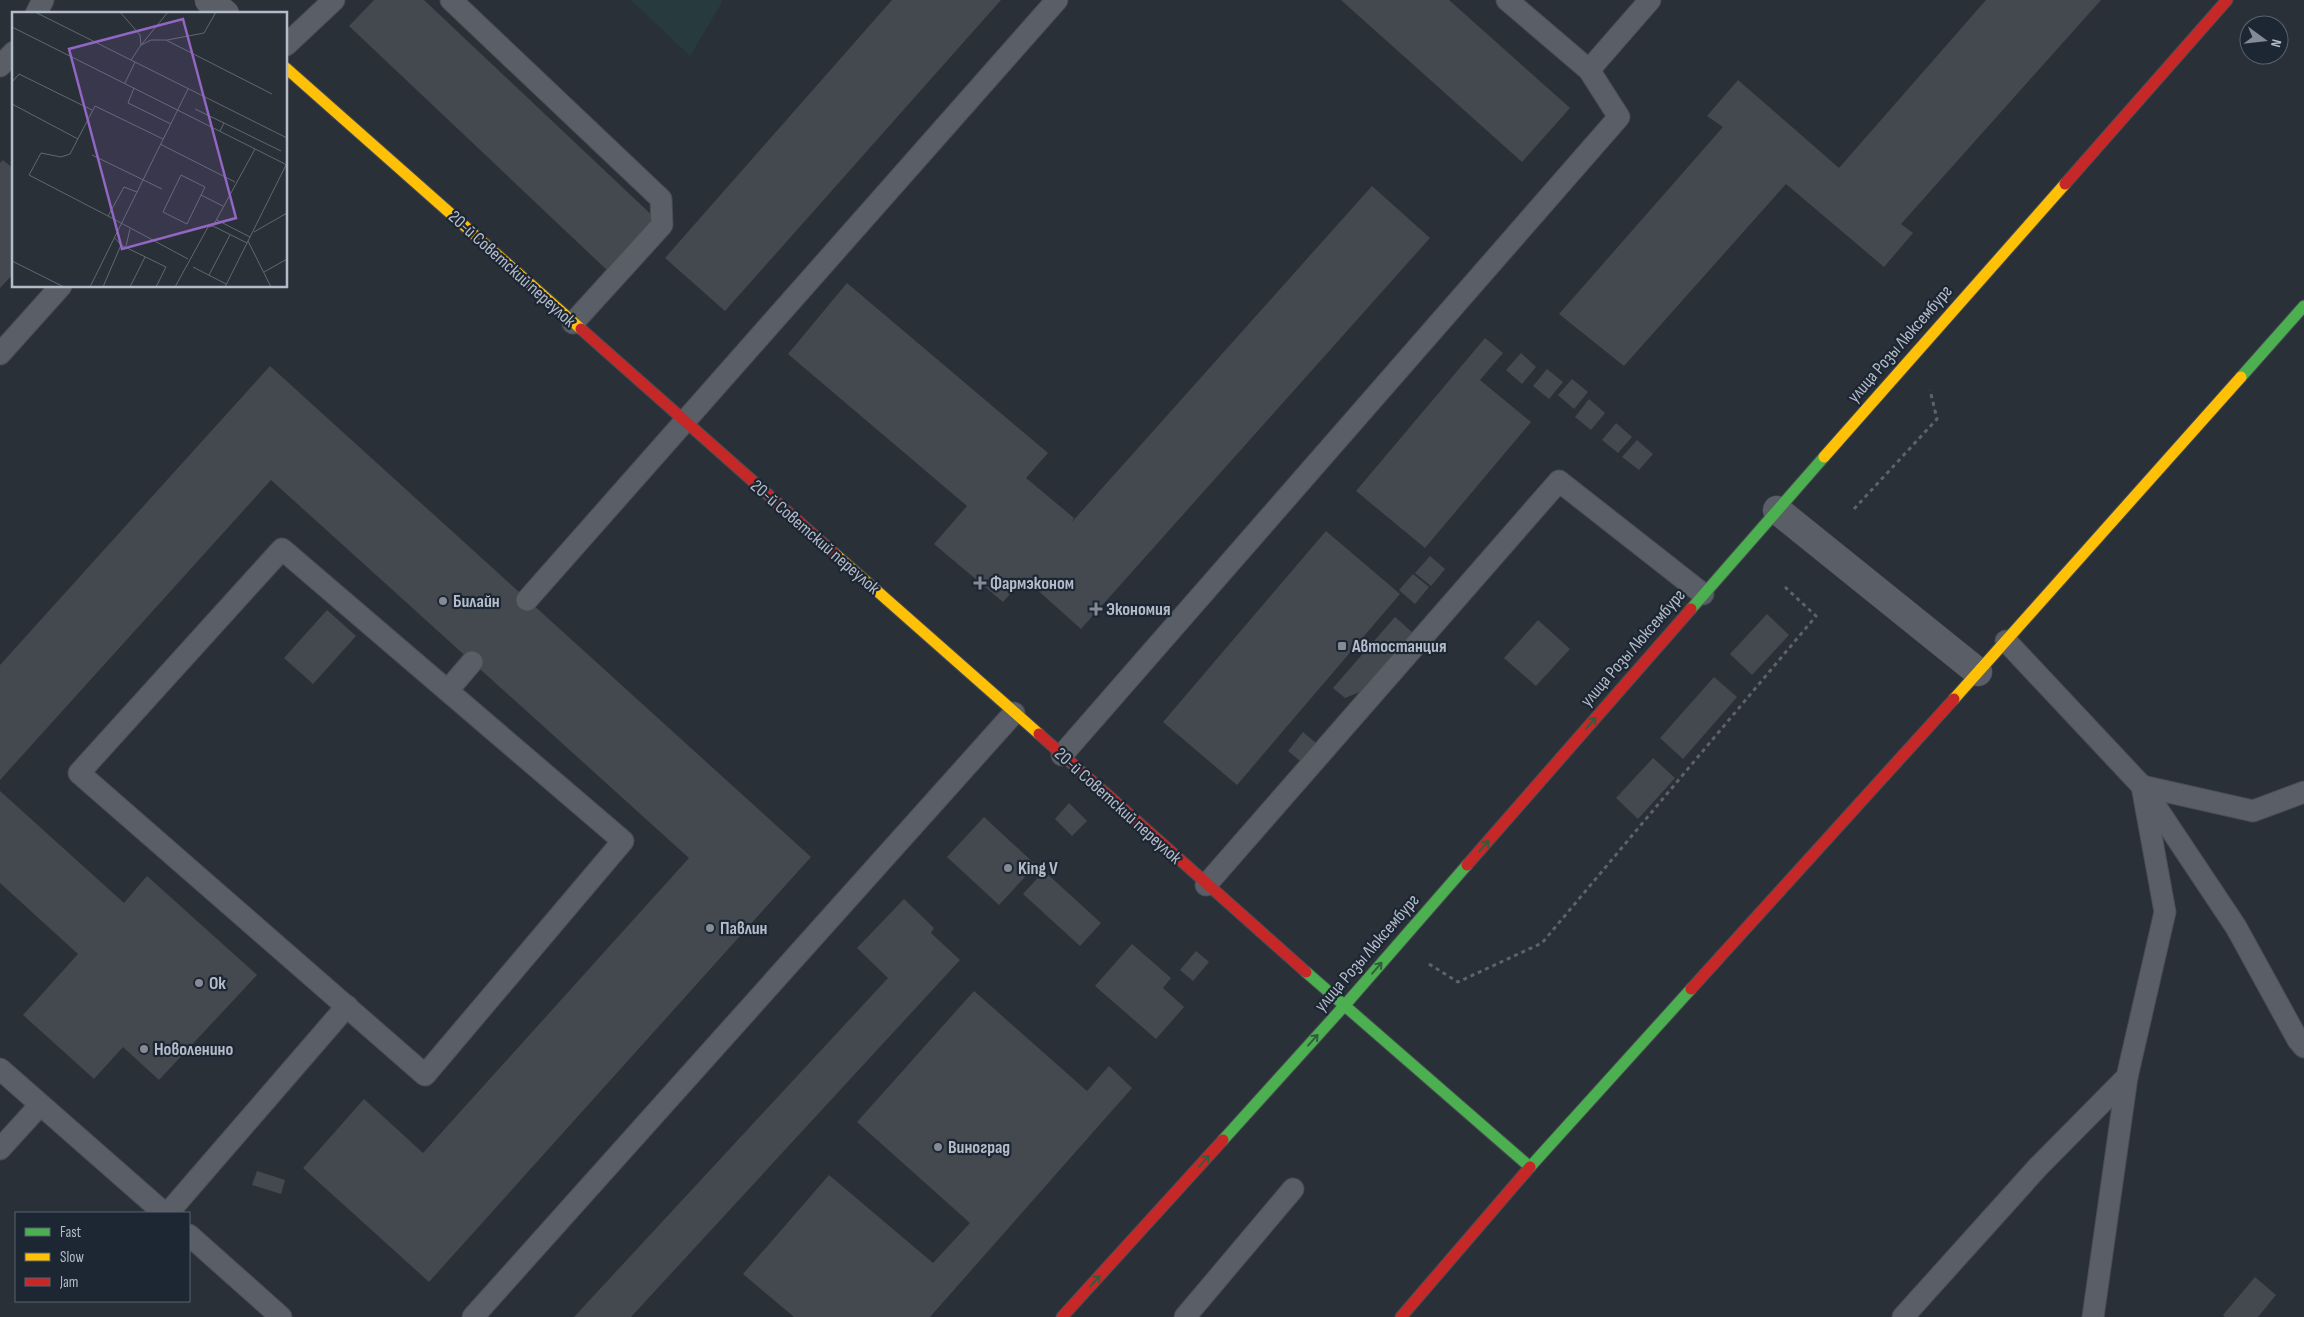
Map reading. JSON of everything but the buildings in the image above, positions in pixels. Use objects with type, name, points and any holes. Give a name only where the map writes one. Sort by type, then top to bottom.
[{"type":"street","points":[[209,0],[222,12]]},
{"type":"street","name":"улица Розы Люксембург","points":[[1062,1317],[1345,1005],[1703,594],[2227,0]]},
{"type":"street","name":"20-й Советский переулок","points":[[288,70],[1062,755],[1206,886],[1530,1168]]},
{"type":"street","points":[[1401,1317],[1530,1168],[2006,641],[2304,306]]},
{"type":"street","points":[[1777,510],[1978,672]]},
{"type":"lane","points":[[37,12],[43,0]]},
{"type":"lane","points":[[288,43],[334,0]]},
{"type":"lane","points":[[450,0],[661,199],[662,225],[573,324]]},
{"type":"lane","points":[[527,600],[683,421],[1057,0]]},
{"type":"lane","points":[[1062,755],[1619,117],[1590,70],[1507,0]]},
{"type":"lane","points":[[1590,70],[1650,0]]},
{"type":"lane","points":[[0,66],[12,54]]},
{"type":"lane","points":[[0,354],[59,288]]},
{"type":"lane","points":[[1206,886],[1560,481],[1703,594]]},
{"type":"lane","points":[[282,548],[448,690],[623,841],[425,1075],[79,773],[282,548]]},
{"type":"lane","points":[[2006,641],[2142,786],[2236,927],[2298,1040],[2304,1047]]},
{"type":"lane","points":[[448,690],[472,662]]},
{"type":"lane","points":[[473,1317],[1014,713]]},
{"type":"lane","points":[[2142,786],[2253,811],[2304,792]]},
{"type":"lane","points":[[2093,1317],[2127,1077],[2165,912],[2142,786]]},
{"type":"lane","points":[[169,1212],[347,1006]]},
{"type":"lane","points":[[0,1069],[163,1212]]},
{"type":"lane","points":[[1903,1317],[2038,1167],[2127,1077]]},
{"type":"lane","points":[[0,1149],[40,1104]]},
{"type":"lane","points":[[1185,1317],[1293,1189]]},
{"type":"lane","points":[[190,1237],[281,1317]]},
{"type":"path","points":[[1854,509],[1937,418],[1927,382]]},
{"type":"path","points":[[1423,961],[1458,982],[1542,942],[1816,616],[1784,587]]},
{"type":"green space","points":[[631,0],[721,0],[721,4],[690,56]]},
{"type":"traffic: fast","points":[[2241,377],[2304,306]]},
{"type":"traffic: fast","points":[[1691,609],[1824,457]]},
{"type":"traffic: fast","points":[[1223,1140],[1345,1005],[1467,865]]},
{"type":"traffic: fast","points":[[1306,972],[1530,1167]]},
{"type":"traffic: fast","points":[[1530,1167],[1691,989]]},
{"type":"traffic: slow","points":[[288,70],[581,329]]},
{"type":"traffic: slow","points":[[1824,457],[2065,184]]},
{"type":"traffic: slow","points":[[1954,699],[2241,377]]},
{"type":"traffic: slow","points":[[834,553],[1039,734]]},
{"type":"traffic: jam","points":[[2065,184],[2227,0]]},
{"type":"traffic: jam","points":[[581,329],[834,553]]},
{"type":"traffic: jam","points":[[1467,865],[1691,609]]},
{"type":"traffic: jam","points":[[1691,989],[1954,699]]},
{"type":"traffic: jam","points":[[1039,734],[1306,972]]},
{"type":"traffic: jam","points":[[1062,1317],[1223,1140]]},
{"type":"traffic: jam","points":[[1401,1317],[1530,1167]]},
{"type":"place","name":"Фармэконом","points":[[980,583]]},
{"type":"place","name":"Билайн","points":[[443,601]]},
{"type":"place","name":"Экономия","points":[[1096,609]]},
{"type":"place","name":"Автостанция","points":[[1342,646]]},
{"type":"place","name":"King V","points":[[1008,868]]},
{"type":"place","name":"Павлин","points":[[710,928]]},
{"type":"place","name":"Ок","points":[[199,983]]},
{"type":"place","name":"Новоленино","points":[[144,1049]]},
{"type":"place","name":"Виноград","points":[[938,1147]]}]
